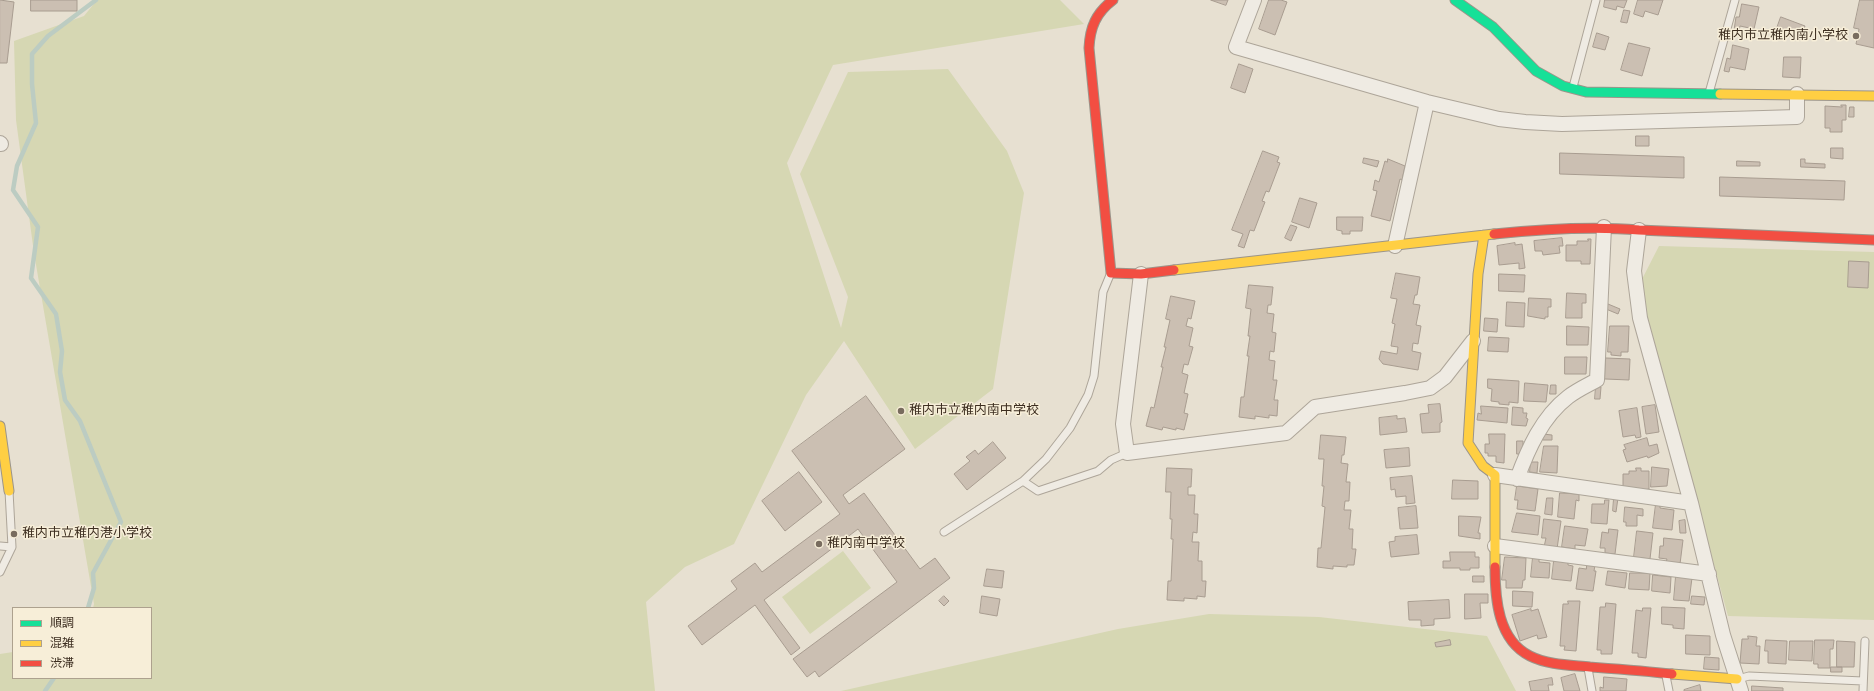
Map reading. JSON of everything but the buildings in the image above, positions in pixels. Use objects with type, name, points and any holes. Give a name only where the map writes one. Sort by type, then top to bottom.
[{"type":"street","points":[[1113,0],[1095,16],[1089,31],[1089,48],[1111,273],[1141,274],[1551,228],[1604,227],[1639,230],[1874,240]]},
{"type":"street","points":[[1254,0],[1236,47],[1427,102],[1499,119],[1562,124],[1797,117],[1796,94]]},
{"type":"street","points":[[1455,0],[1491,25],[1528,66],[1557,85],[1572,89],[1586,92],[1874,96]]},
{"type":"street","points":[[1395,246],[1427,102]]},
{"type":"street","points":[[1517,479],[1526,456],[1543,423],[1567,398],[1598,380],[1604,227]]},
{"type":"street","points":[[1494,475],[1495,596],[1505,630],[1514,643],[1530,656],[1556,664],[1665,673],[1739,685],[1723,635],[1691,503],[1640,318],[1634,271],[1639,230]]},
{"type":"street","points":[[1484,236],[1478,274],[1468,443],[1474,454],[1489,473],[1494,475],[1691,503]]},
{"type":"street","points":[[1141,274],[1123,424],[1128,453],[1286,433],[1315,407],[1430,388],[1445,377],[1473,341]]},
{"type":"street","points":[[0,426],[5,487]]},
{"type":"street","points":[[1495,546],[1709,574]]},
{"type":"lane","points":[[1572,89],[1596,0]]},
{"type":"lane","points":[[1709,93],[1735,0]]},
{"type":"lane","points":[[944,532],[1023,482],[1046,459],[1065,434],[1088,395],[1094,376],[1103,292],[1111,273]]},
{"type":"lane","points":[[1023,482],[1038,491],[1098,471],[1111,460],[1128,453]]},
{"type":"lane","points":[[0,572],[12,547],[5,487]]},
{"type":"lane","points":[[0,546],[12,547]]},
{"type":"lane","points":[[1863,691],[1865,641]]},
{"type":"lane","points":[[1588,666],[1592,691]]},
{"type":"lane","points":[[1665,673],[1669,691]]},
{"type":"lane","points":[[1739,685],[1749,676],[1863,681]]},
{"type":"green space","points":[[97,0],[1060,0],[1084,24],[833,65],[787,163],[841,328],[848,297],[800,174],[848,72],[948,69],[1007,151],[1024,193],[993,389],[915,449],[844,341],[806,395],[734,544],[685,567],[646,602],[655,691],[0,691],[0,654],[12,652],[12,679],[152,679],[152,607],[93,607],[94,604],[34,253],[16,120],[14,41],[84,16]]},
{"type":"green space","points":[[1659,246],[1874,252],[1874,620],[1728,616],[1638,287]]},
{"type":"green space","points":[[843,551],[871,588],[810,634],[782,597]]},
{"type":"green space","points":[[1209,614],[1319,617],[1487,636],[1516,691],[841,691],[1118,629]]},
{"type":"waterway","points":[[88,607],[94,588],[93,573],[121,522],[80,421],[65,400],[60,372],[62,351],[56,314],[31,278],[38,227],[13,190],[17,166],[36,123],[32,84],[32,54],[48,36],[96,0]]},
{"type":"waterway","points":[[45,691],[53,679]]},
{"type":"traffic: fast","points":[[1455,0],[1493,27],[1536,71],[1563,86],[1586,92],[1720,94]]},
{"type":"traffic: slow","points":[[1720,94],[1874,96]]},
{"type":"traffic: slow","points":[[1174,270],[1494,234]]},
{"type":"traffic: slow","points":[[1484,235],[1478,274],[1468,443],[1483,466],[1495,475],[1495,567]]},
{"type":"traffic: slow","points":[[0,426],[9,491]]},
{"type":"traffic: slow","points":[[1672,674],[1737,679]]},
{"type":"traffic: jam","points":[[1113,0],[1098,15],[1091,33],[1089,48],[1111,273],[1141,274],[1174,270]]},
{"type":"traffic: jam","points":[[1494,234],[1548,229],[1603,228],[1874,240]]},
{"type":"traffic: jam","points":[[1495,567],[1496,592],[1500,618],[1511,640],[1519,649],[1530,656],[1559,664],[1672,674]]},
{"type":"place","name":"稚内市立稚内南小学校","points":[[1856,36]]},
{"type":"place","name":"稚内市立稚内南中学校","points":[[901,411]]},
{"type":"place","name":"稚内市立稚内港小学校","points":[[14,534]]},
{"type":"place","name":"稚内南中学校","points":[[819,544]]}]
